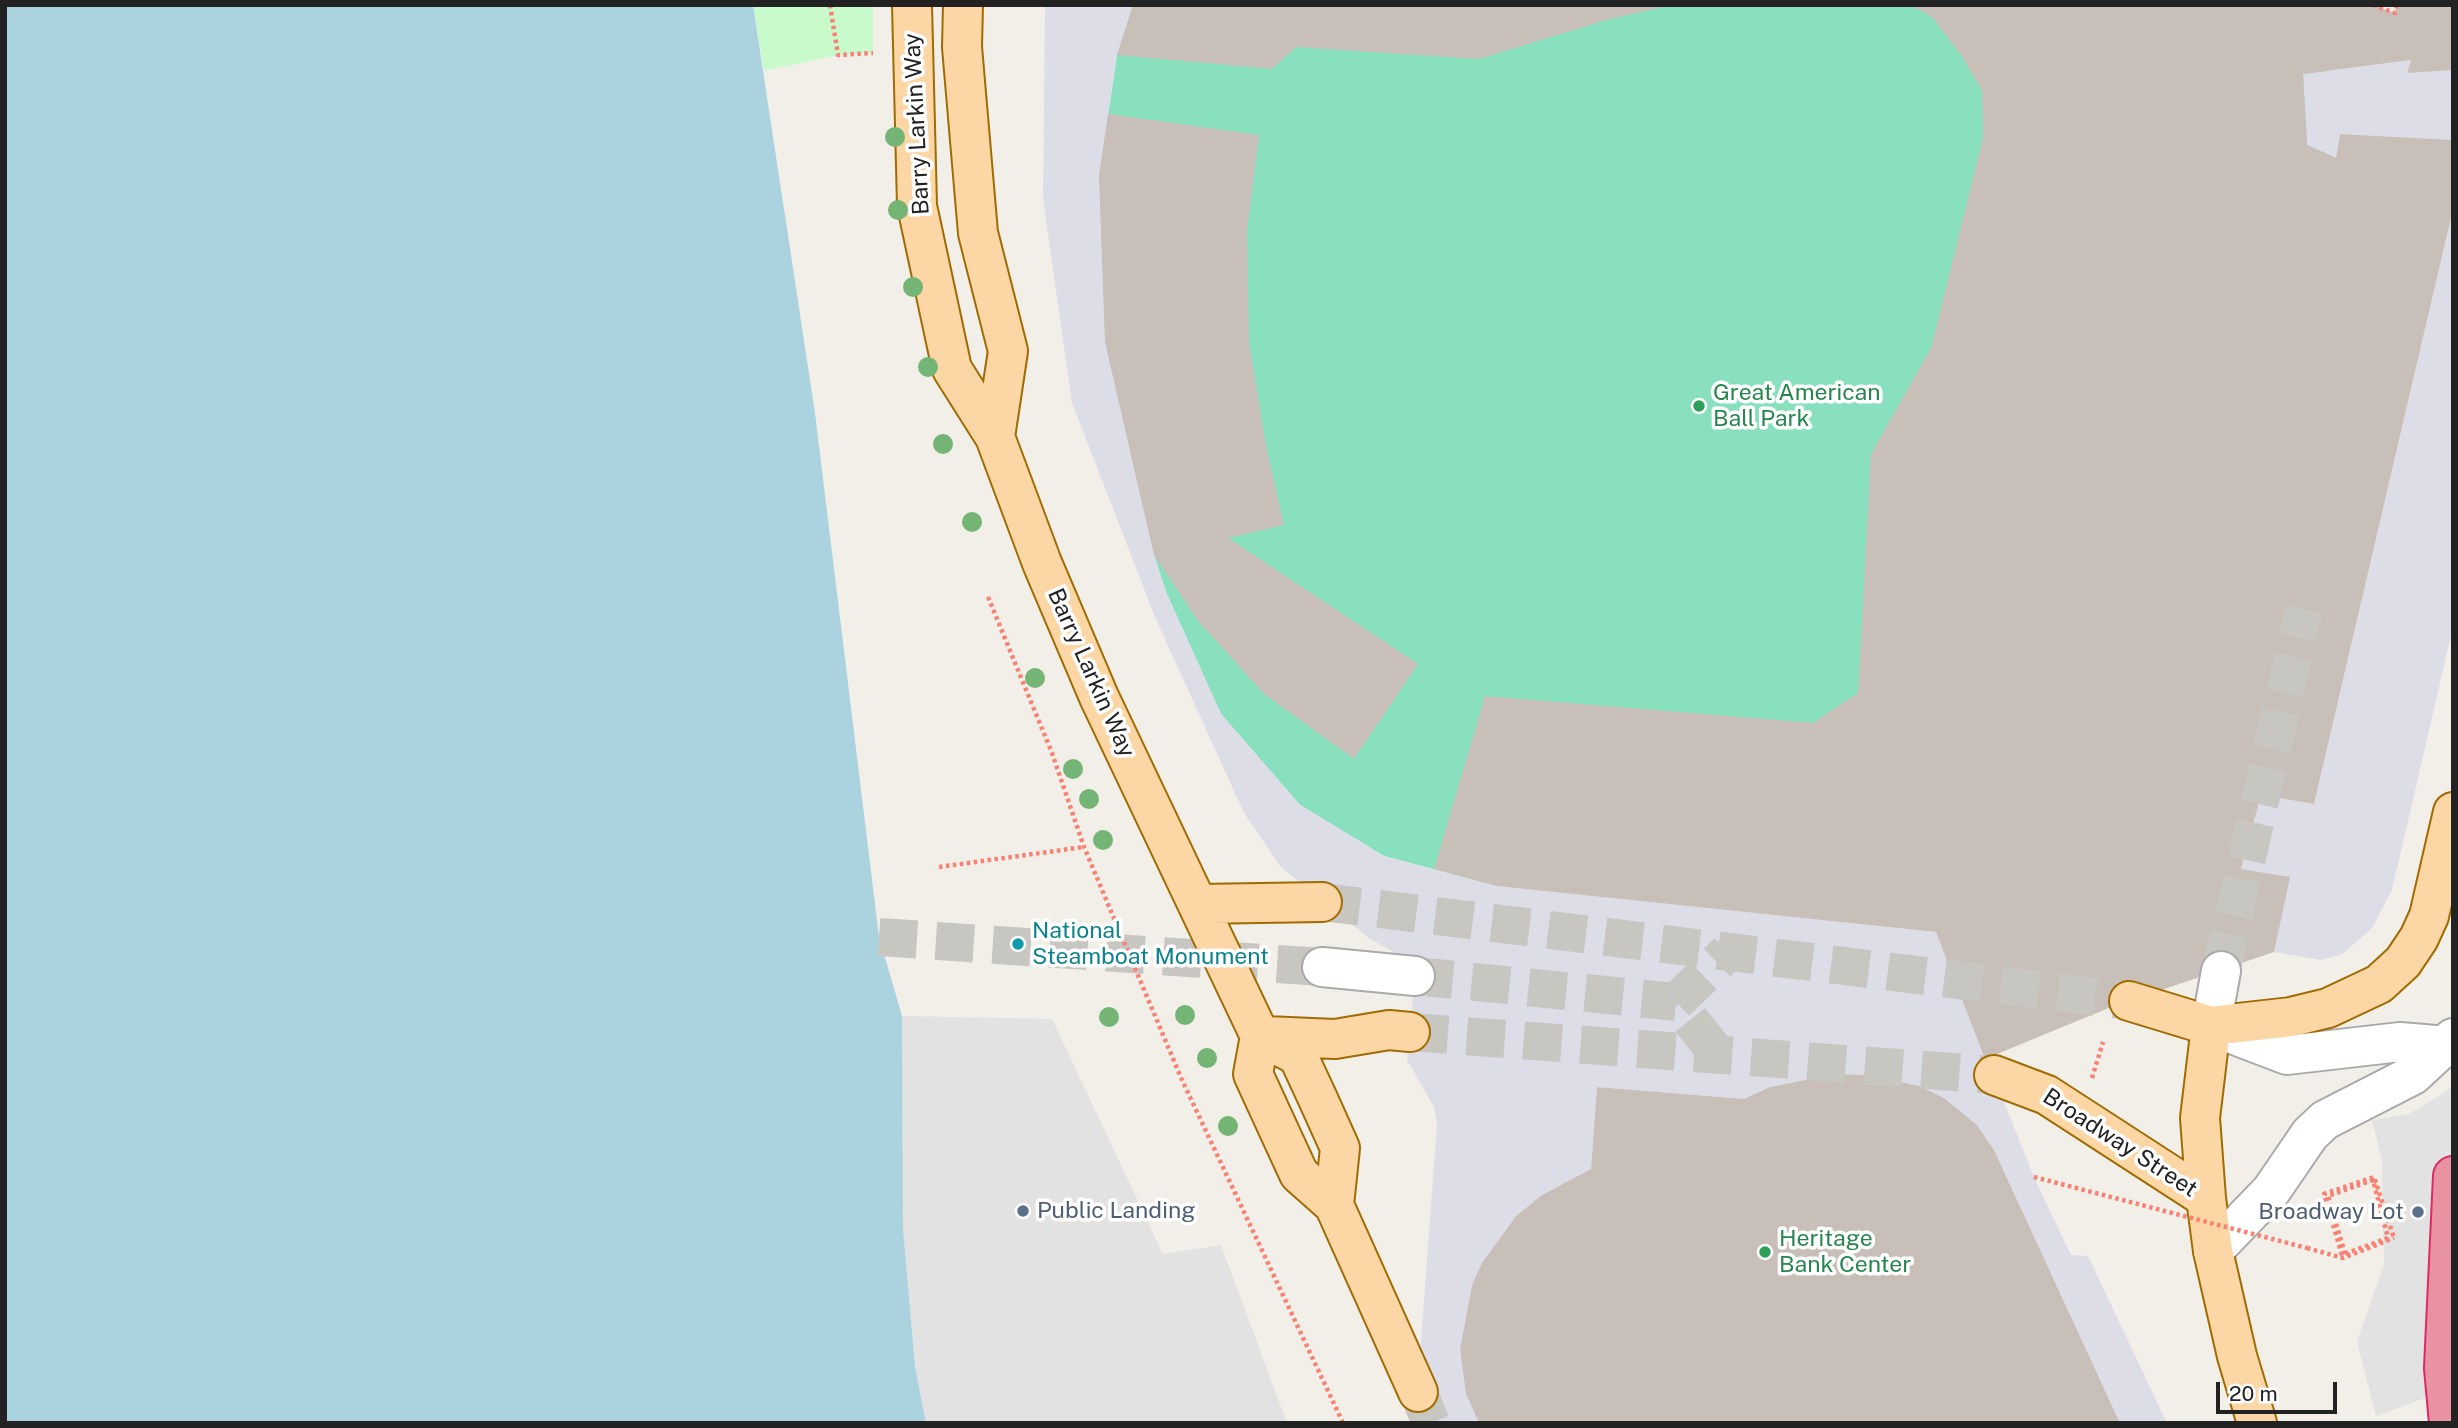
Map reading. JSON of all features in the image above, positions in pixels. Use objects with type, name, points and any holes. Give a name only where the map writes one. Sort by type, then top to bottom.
[{"type":"highway","points":[[2449,1423],[2444,1368],[2453,1176]]},
{"type":"main road","name":"Barry Larkin Way","points":[[912,5],[917,206],[952,369],[995,437],[1042,563],[1094,685],[1260,1036]]},
{"type":"main road","name":"Barry Larkin Way","points":[[963,5],[962,47],[978,233],[1008,351],[995,437]]},
{"type":"main road","points":[[2129,1001],[2211,1026],[2291,1017],[2328,1008],[2379,984],[2403,962],[2419,938],[2428,916],[2453,812]]},
{"type":"main road","points":[[1198,904],[1322,902]]},
{"type":"main road","points":[[2211,1026],[2200,1118],[2206,1198],[2213,1251],[2237,1356],[2257,1423]]},
{"type":"main road","points":[[1260,1036],[1335,1039],[1389,1030],[1410,1032]]},
{"type":"main road","points":[[1260,1036],[1298,1056],[1340,1148],[1334,1205],[1418,1392]]},
{"type":"main road","name":"Broadway Street","points":[[1993,1075],[2053,1099],[2206,1198]]},
{"type":"lane","points":[[1322,967],[1415,976]]},
{"type":"lane","points":[[2221,971],[2211,1026],[2287,1055],[2400,1042],[2450,1042]]},
{"type":"lane","points":[[2213,1251],[2271,1191],[2310,1135],[2325,1121],[2413,1075],[2450,1042]]},
{"type":"path","points":[[830,5],[838,55],[873,53]]},
{"type":"path","points":[[2373,5],[2395,13],[2397,5]]},
{"type":"path","points":[[988,597],[1052,753],[1084,847],[1182,1080],[1343,1423]]},
{"type":"path","points":[[939,867],[1084,847]]},
{"type":"path","points":[[2091,1082],[2103,1042]]},
{"type":"path","points":[[2034,1177],[2343,1258],[2394,1238],[2374,1177],[2324,1194],[2342,1255],[2388,1238],[2373,1180],[2329,1196],[2345,1254]]},
{"type":"green space","points":[[753,5],[873,5],[873,53],[838,55],[764,71]]},
{"type":"green space","name":"Great American Ball Park","points":[[1133,5],[2318,5],[2336,158],[2059,866],[1497,886],[1384,856],[1300,805],[1221,714],[1166,592],[1154,555],[1105,342],[1099,176],[1117,55]]},
{"type":"shaded area","points":[[1045,5],[1133,5],[1117,55],[1099,176],[1105,342],[1154,555],[1166,592],[1221,714],[1300,805],[1384,856],[1497,886],[1936,932],[2034,1177],[2071,1255],[2088,1256],[2167,1423],[2120,1423],[1994,1150],[1977,1125],[1944,1098],[1919,1086],[1867,1075],[1835,1074],[1770,1087],[1744,1099],[1597,1087],[1591,1169],[1542,1195],[1516,1216],[1482,1263],[1472,1285],[1460,1349],[1466,1394],[1479,1423],[1415,1423],[1437,1124],[1434,1107],[1407,1060],[1415,976],[1411,962],[1369,938],[1281,867],[1244,813],[1155,617],[1072,403],[1043,199]]},
{"type":"shaded area","points":[[2411,60],[2408,72],[2453,70],[2453,140],[2340,134],[2336,158],[2307,145],[2303,74]]},
{"type":"shaded area","points":[[2453,209],[2453,627],[2392,890],[2372,928],[2341,955],[2320,960],[2274,952],[2289,877],[2241,869],[2261,795],[2314,804]]},
{"type":"shaded area","name":"Public Landing","points":[[902,1016],[1052,1019],[1163,1254],[1221,1245],[1287,1423],[926,1423],[915,1366],[903,1228]]},
{"type":"shaded area","name":"Broadway Lot","points":[[2453,1084],[2453,1388],[2376,1416],[2357,1341],[2384,1265],[2382,1160],[2372,1120],[2409,1114],[2447,1091]]},
{"type":"water","points":[[5,5],[753,5],[815,413],[879,937],[902,1016],[903,1228],[915,1366],[926,1423],[5,1423]]},
{"type":"building","points":[[1133,5],[1668,6],[1610,19],[1479,59],[1296,47],[1272,69],[1117,55]]},
{"type":"building","points":[[1910,5],[2373,5],[2395,13],[2397,5],[2453,5],[2453,70],[2407,73],[2411,60],[2303,74],[2307,145],[2336,158],[2340,134],[2453,140],[2453,209],[2314,804],[2261,795],[2241,869],[2290,877],[2274,952],[2111,1007],[1985,1059],[1936,932],[1497,886],[1434,869],[1485,696],[1813,723],[1858,693],[1871,454],[1931,348],[1983,138],[1982,91],[1963,58],[1932,17]]},
{"type":"building","points":[[1108,114],[1259,135],[1247,230],[1249,343],[1267,451],[1284,525],[1228,538],[1418,664],[1354,759],[1264,694],[1198,621],[1154,555],[1105,342],[1099,176]]},
{"type":"building","name":"Heritage Bank Center","points":[[1835,1074],[1867,1075],[1919,1086],[1944,1098],[1977,1125],[1994,1150],[2120,1423],[1479,1423],[1466,1394],[1460,1349],[1472,1285],[1482,1263],[1516,1216],[1542,1195],[1591,1169],[1597,1087],[1744,1099],[1770,1087]]},
{"type":"tunnel","points":[[2221,971],[2304,609]]},
{"type":"tunnel","points":[[1322,902],[2129,1001]]},
{"type":"tunnel","points":[[879,937],[1322,967]]},
{"type":"tunnel","points":[[1676,1002],[1728,952]]},
{"type":"tunnel","points":[[1415,976],[1676,1002],[1719,1056]]},
{"type":"tunnel","points":[[1410,1032],[1994,1075]]},
{"type":"tunnel","points":[[1418,1392],[1431,1423]]},
{"type":"place","name":"Great American Ball Park","points":[[1699,406]]},
{"type":"place","name":"National Steamboat Monument","points":[[1018,944]]},
{"type":"place","name":"Public Landing","points":[[1023,1211]]},
{"type":"place","name":"Broadway Lot","points":[[2418,1212]]},
{"type":"place","name":"Heritage Bank Center","points":[[1765,1252]]}]
